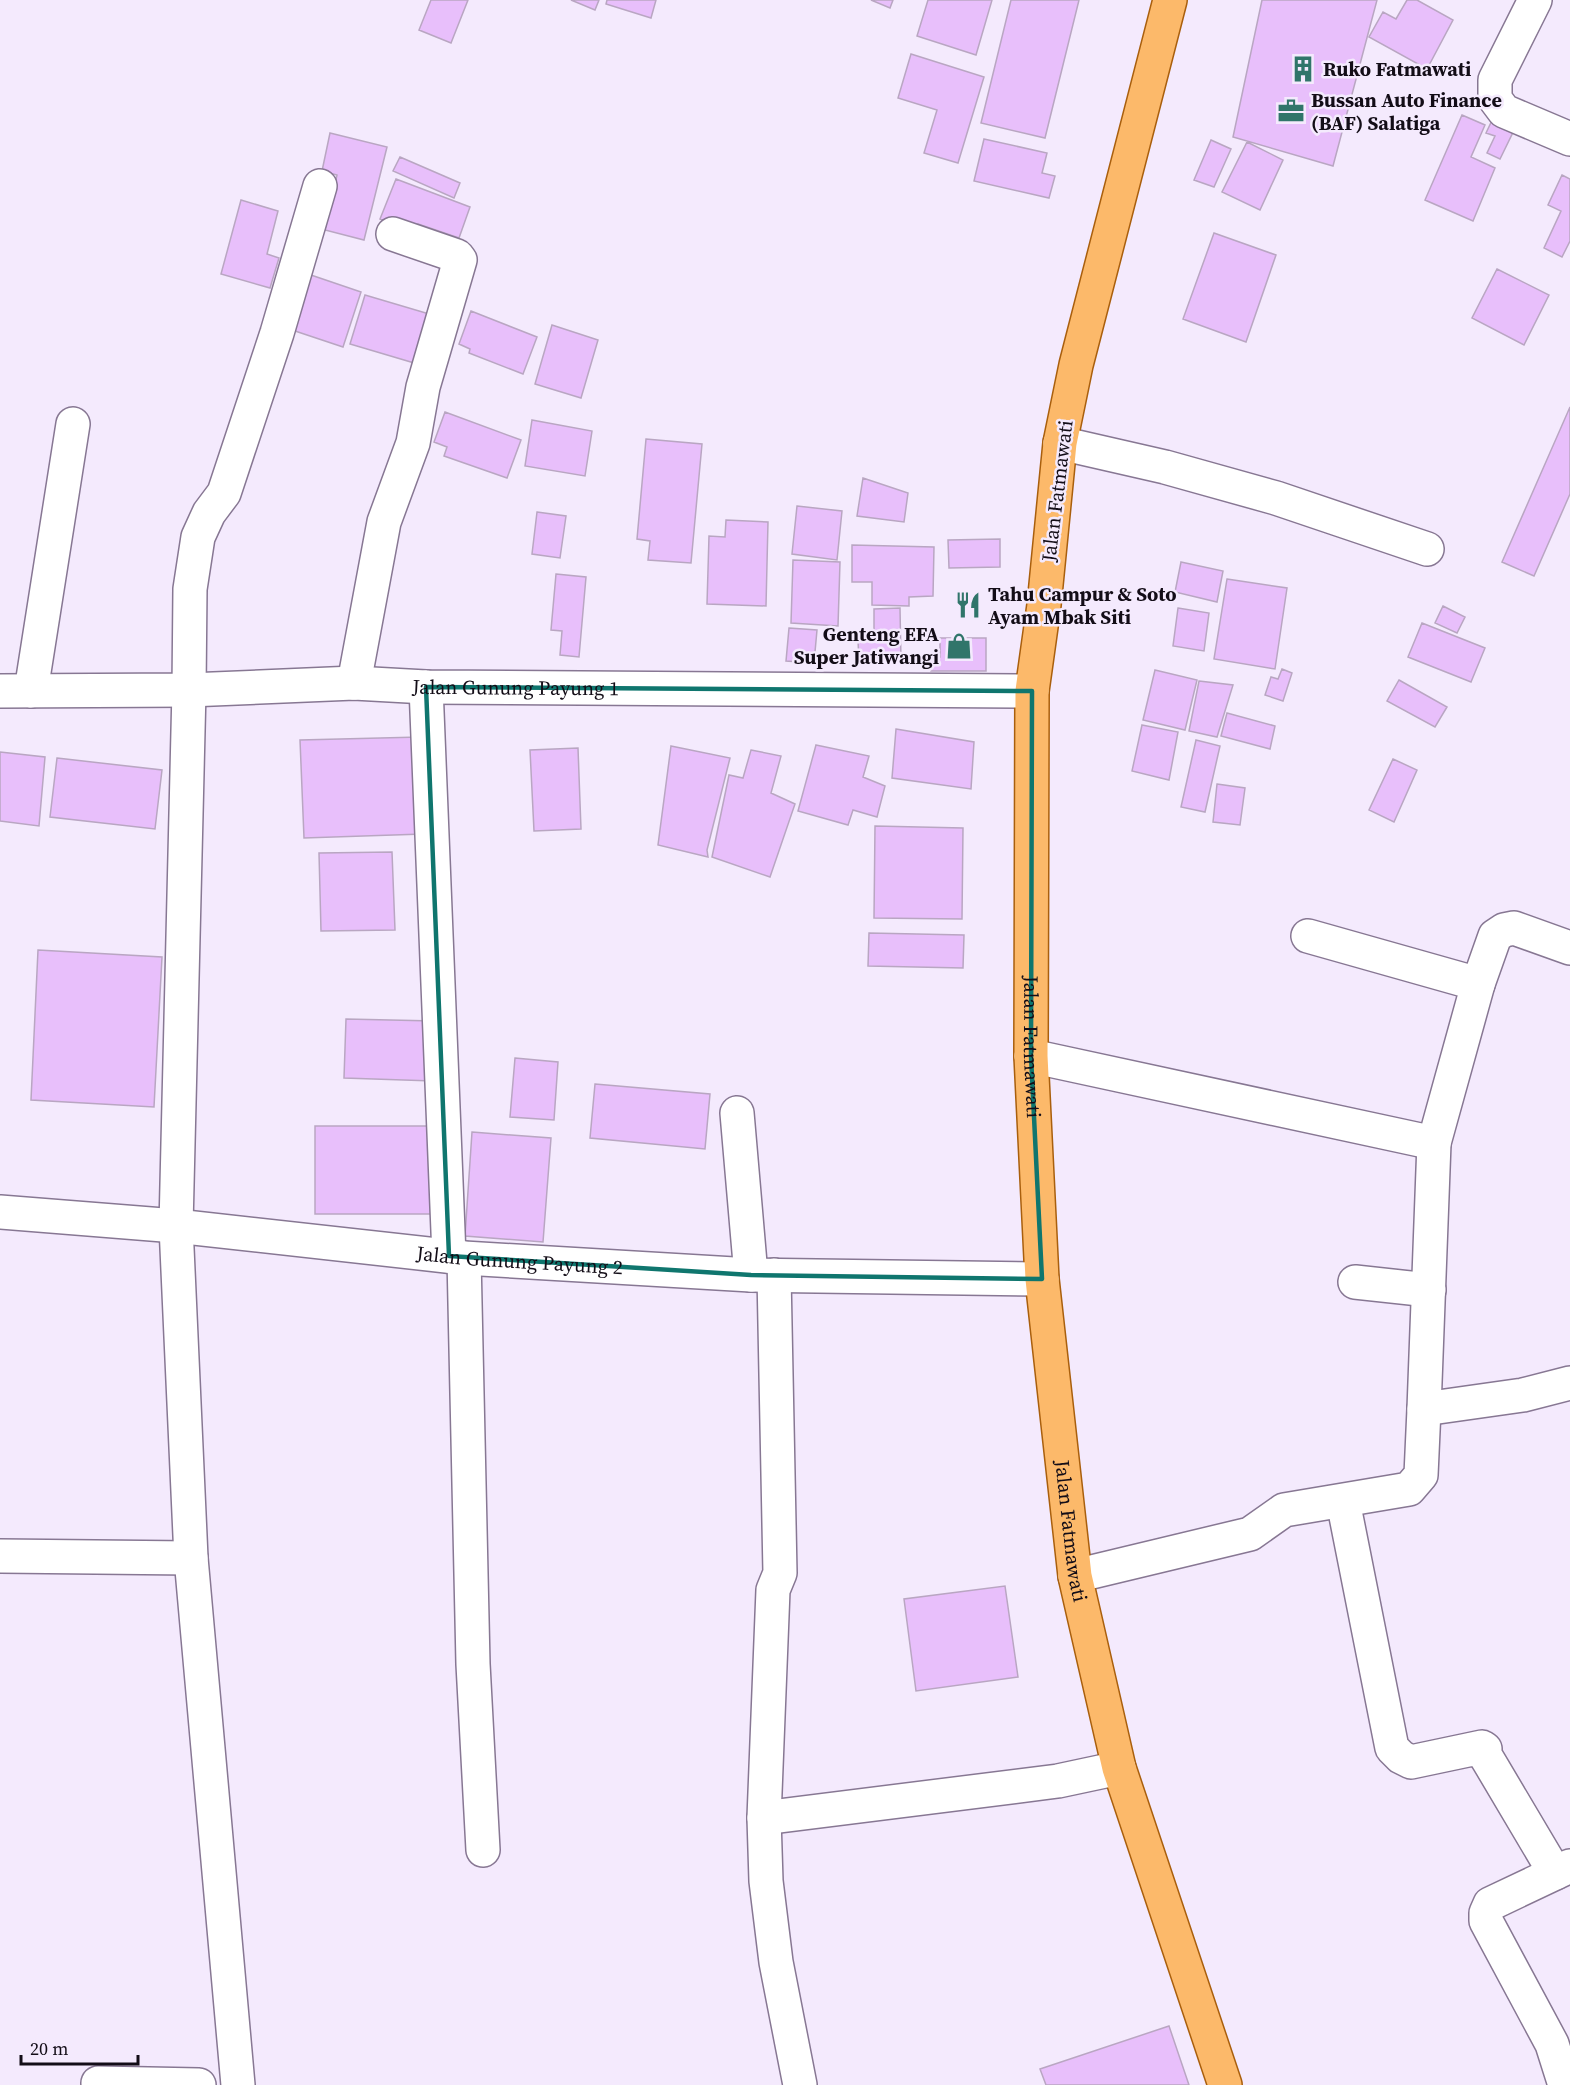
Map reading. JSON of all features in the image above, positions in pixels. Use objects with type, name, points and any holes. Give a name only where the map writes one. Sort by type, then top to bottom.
[{"type":"main road","name":"Jalan Fatmawati","points":[[1170,0],[1076,365],[1060,443],[1044,605],[1032,691],[1031,1056],[1042,1278],[1075,1576],[1119,1768],[1225,2085]]},
{"type":"street","points":[[1535,0],[1495,80],[1495,99],[1504,111],[1570,139]]},
{"type":"street","points":[[238,2085],[191,1558],[176,1226],[190,589],[198,537],[209,513],[224,493],[277,333],[320,186]]},
{"type":"street","points":[[354,682],[384,522],[413,443],[423,387],[460,260],[457,256],[393,234]]},
{"type":"street","points":[[16,691],[73,424]]},
{"type":"street","points":[[1060,443],[1165,467],[1276,498],[1427,549]]},
{"type":"street","name":"Jalan Gunung Payung 1","points":[[16,691],[189,690],[354,682],[426,687],[1032,691]]},
{"type":"street","points":[[426,687],[456,1257],[483,1850]]},
{"type":"street","points":[[1075,1576],[1250,1534],[1284,1510],[1409,1489],[1416,1482],[1421,1475],[1434,1143],[1478,984],[1495,936],[1504,930],[1514,928],[1570,948]]},
{"type":"street","points":[[1308,936],[1478,984]]},
{"type":"street","points":[[1031,1056],[1434,1143]]},
{"type":"street","points":[[737,1113],[763,1275],[780,1573],[773,1590],[764,1818],[766,1881],[776,1962],[800,2085]]},
{"type":"street","name":"Jalan Gunung Payung 2","points":[[0,1212],[176,1226],[456,1257],[763,1275],[1042,1278]]},
{"type":"street","points":[[1355,1282],[1429,1290]]},
{"type":"street","points":[[1424,1409],[1523,1395],[1570,1383]]},
{"type":"street","points":[[1343,1500],[1392,1748],[1401,1757],[1411,1762],[1482,1747],[1485,1749],[1487,1758],[1562,1869],[1490,1904],[1486,1913],[1486,1921],[1552,2044],[1565,2085]]},
{"type":"street","points":[[0,1557],[191,1558]]},
{"type":"street","points":[[764,1818],[1058,1780],[1119,1768]]},
{"type":"street","points":[[98,2083],[199,2085]]},
{"type":"highlighted area","points":[[426,687],[1032,691],[1031,1056],[1042,1279],[751,1275],[449,1256]]},
{"type":"building","points":[[431,0],[468,0],[451,43],[419,30]]},
{"type":"building","points":[[571,0],[599,0],[595,10]]},
{"type":"building","points":[[607,0],[656,0],[651,18],[606,4]]},
{"type":"building","points":[[871,0],[893,0],[890,8]]},
{"type":"building","points":[[928,0],[992,0],[976,55],[917,36]]},
{"type":"building","points":[[1011,0],[1079,0],[1045,138],[981,123]]},
{"type":"building","name":"Ruko Fatmawati","points":[[1262,0],[1377,0],[1333,166],[1233,137]]},
{"type":"building","points":[[1407,0],[1417,0],[1453,20],[1427,69],[1369,37],[1383,12],[1396,19]]},
{"type":"building","points":[[911,54],[984,77],[958,163],[924,153],[937,110],[898,98]]},
{"type":"building","points":[[1496,112],[1518,122],[1500,159],[1487,153],[1495,136],[1486,133]]},
{"type":"building","points":[[1462,115],[1485,125],[1471,157],[1495,168],[1473,221],[1425,200]]},
{"type":"building","points":[[330,133],[387,147],[364,240],[325,230],[337,175],[322,171]]},
{"type":"building","points":[[984,139],[1047,153],[1042,173],[1055,176],[1049,198],[974,181]]},
{"type":"building","points":[[1211,140],[1231,149],[1214,187],[1194,180]]},
{"type":"building","points":[[1247,142],[1283,160],[1260,210],[1222,192]]},
{"type":"building","points":[[400,157],[460,183],[454,198],[393,171]]},
{"type":"building","points":[[1562,175],[1570,179],[1570,241],[1562,257],[1544,248],[1561,211],[1548,205]]},
{"type":"building","points":[[396,179],[470,207],[459,238],[418,224],[415,232],[380,219]]},
{"type":"building","points":[[241,200],[278,211],[267,254],[279,258],[270,288],[221,274]]},
{"type":"building","points":[[1214,233],[1276,255],[1246,342],[1183,319]]},
{"type":"building","points":[[1497,269],[1549,295],[1524,345],[1472,318]]},
{"type":"building","points":[[308,274],[361,292],[343,347],[289,329]]},
{"type":"building","points":[[365,295],[436,316],[421,365],[350,344]]},
{"type":"building","points":[[471,311],[537,337],[523,374],[469,353],[470,349],[459,344]]},
{"type":"building","points":[[552,325],[598,340],[581,398],[535,384]]},
{"type":"building","points":[[1570,407],[1570,494],[1534,576],[1502,562]]},
{"type":"building","points":[[445,412],[521,440],[507,478],[444,456],[447,447],[434,442]]},
{"type":"building","points":[[532,420],[592,431],[585,476],[525,466]]},
{"type":"building","points":[[646,439],[702,444],[691,563],[648,560],[650,541],[637,539]]},
{"type":"building","points":[[863,478],[908,493],[904,522],[857,516]]},
{"type":"building","points":[[797,506],[842,511],[837,560],[792,554]]},
{"type":"building","points":[[537,512],[566,516],[560,558],[532,554]]},
{"type":"building","points":[[726,520],[768,522],[766,606],[707,604],[709,536],[725,537]]},
{"type":"building","points":[[1000,539],[1000,567],[949,568],[948,540]]},
{"type":"building","points":[[852,545],[934,547],[933,596],[909,597],[909,606],[872,605],[872,582],[852,582]]},
{"type":"building","points":[[793,560],[840,562],[838,626],[791,623]]},
{"type":"building","points":[[1181,562],[1223,571],[1217,602],[1175,592]]},
{"type":"building","points":[[556,574],[586,577],[579,657],[560,655],[562,631],[551,630]]},
{"type":"building","points":[[1227,579],[1287,588],[1275,669],[1214,659]]},
{"type":"building","points":[[1443,606],[1465,617],[1457,633],[1435,623]]},
{"type":"building","points":[[900,608],[901,661],[859,662],[858,640],[874,640],[874,609]]},
{"type":"building","points":[[1178,608],[1209,613],[1204,651],[1173,646]]},
{"type":"building","points":[[1422,623],[1485,648],[1471,682],[1408,657]]},
{"type":"building","points":[[789,628],[817,630],[814,663],[786,661]]},
{"type":"building","points":[[940,638],[986,638],[986,671],[931,671],[931,657],[940,657]]},
{"type":"building","points":[[1282,669],[1292,673],[1283,701],[1265,695],[1271,677],[1278,679]]},
{"type":"building","points":[[1155,670],[1197,680],[1185,730],[1143,720]]},
{"type":"building","points":[[1399,680],[1447,707],[1435,727],[1387,701]]},
{"type":"building","points":[[1199,681],[1233,685],[1217,737],[1189,731]]},
{"type":"building","points":[[1227,713],[1275,726],[1270,749],[1221,736]]},
{"type":"building","points":[[1142,725],[1178,732],[1169,780],[1132,771]]},
{"type":"building","points":[[896,729],[974,742],[971,789],[892,778]]},
{"type":"building","points":[[420,737],[423,834],[304,838],[300,740]]},
{"type":"building","points":[[1196,740],[1220,746],[1205,812],[1181,807]]},
{"type":"building","points":[[816,745],[869,756],[863,777],[885,786],[877,817],[853,810],[848,825],[798,811]]},
{"type":"building","points":[[671,746],[730,758],[707,850],[708,857],[658,845]]},
{"type":"building","points":[[578,748],[581,829],[534,831],[530,750]]},
{"type":"building","points":[[751,750],[781,756],[771,793],[795,804],[770,877],[712,857],[729,775],[743,778]]},
{"type":"building","points":[[0,752],[45,757],[39,826],[0,821]]},
{"type":"building","points":[[57,758],[162,770],[155,829],[50,817]]},
{"type":"building","points":[[1393,759],[1417,770],[1394,822],[1369,810]]},
{"type":"building","points":[[1217,784],[1245,788],[1240,825],[1213,822]]},
{"type":"building","points":[[875,826],[963,828],[962,919],[874,918]]},
{"type":"building","points":[[392,852],[395,930],[321,931],[319,853]]},
{"type":"building","points":[[869,933],[964,935],[963,968],[868,966]]},
{"type":"building","points":[[38,950],[162,957],[154,1107],[31,1100]]},
{"type":"building","points":[[346,1019],[434,1021],[433,1081],[344,1078]]},
{"type":"building","points":[[515,1058],[558,1062],[554,1120],[510,1117]]},
{"type":"building","points":[[595,1084],[710,1094],[705,1149],[590,1138]]},
{"type":"building","points":[[315,1126],[441,1126],[441,1214],[315,1214]]},
{"type":"building","points":[[472,1132],[551,1138],[543,1242],[465,1236]]},
{"type":"building","points":[[1005,1586],[1018,1677],[916,1691],[904,1599]]},
{"type":"building","points":[[1169,2026],[1189,2085],[1046,2085],[1040,2069]]},
{"type":"place","name":"Ruko Fatmawati","points":[[1303,69]]},
{"type":"place","name":"Bussan Auto Finance (BAF) Salatiga","points":[[1291,111]]},
{"type":"place","name":"Tahu Campur & Soto Ayam Mbak Siti","points":[[968,605]]},
{"type":"place","name":"Genteng EFA Super Jatiwangi","points":[[959,646]]}]
